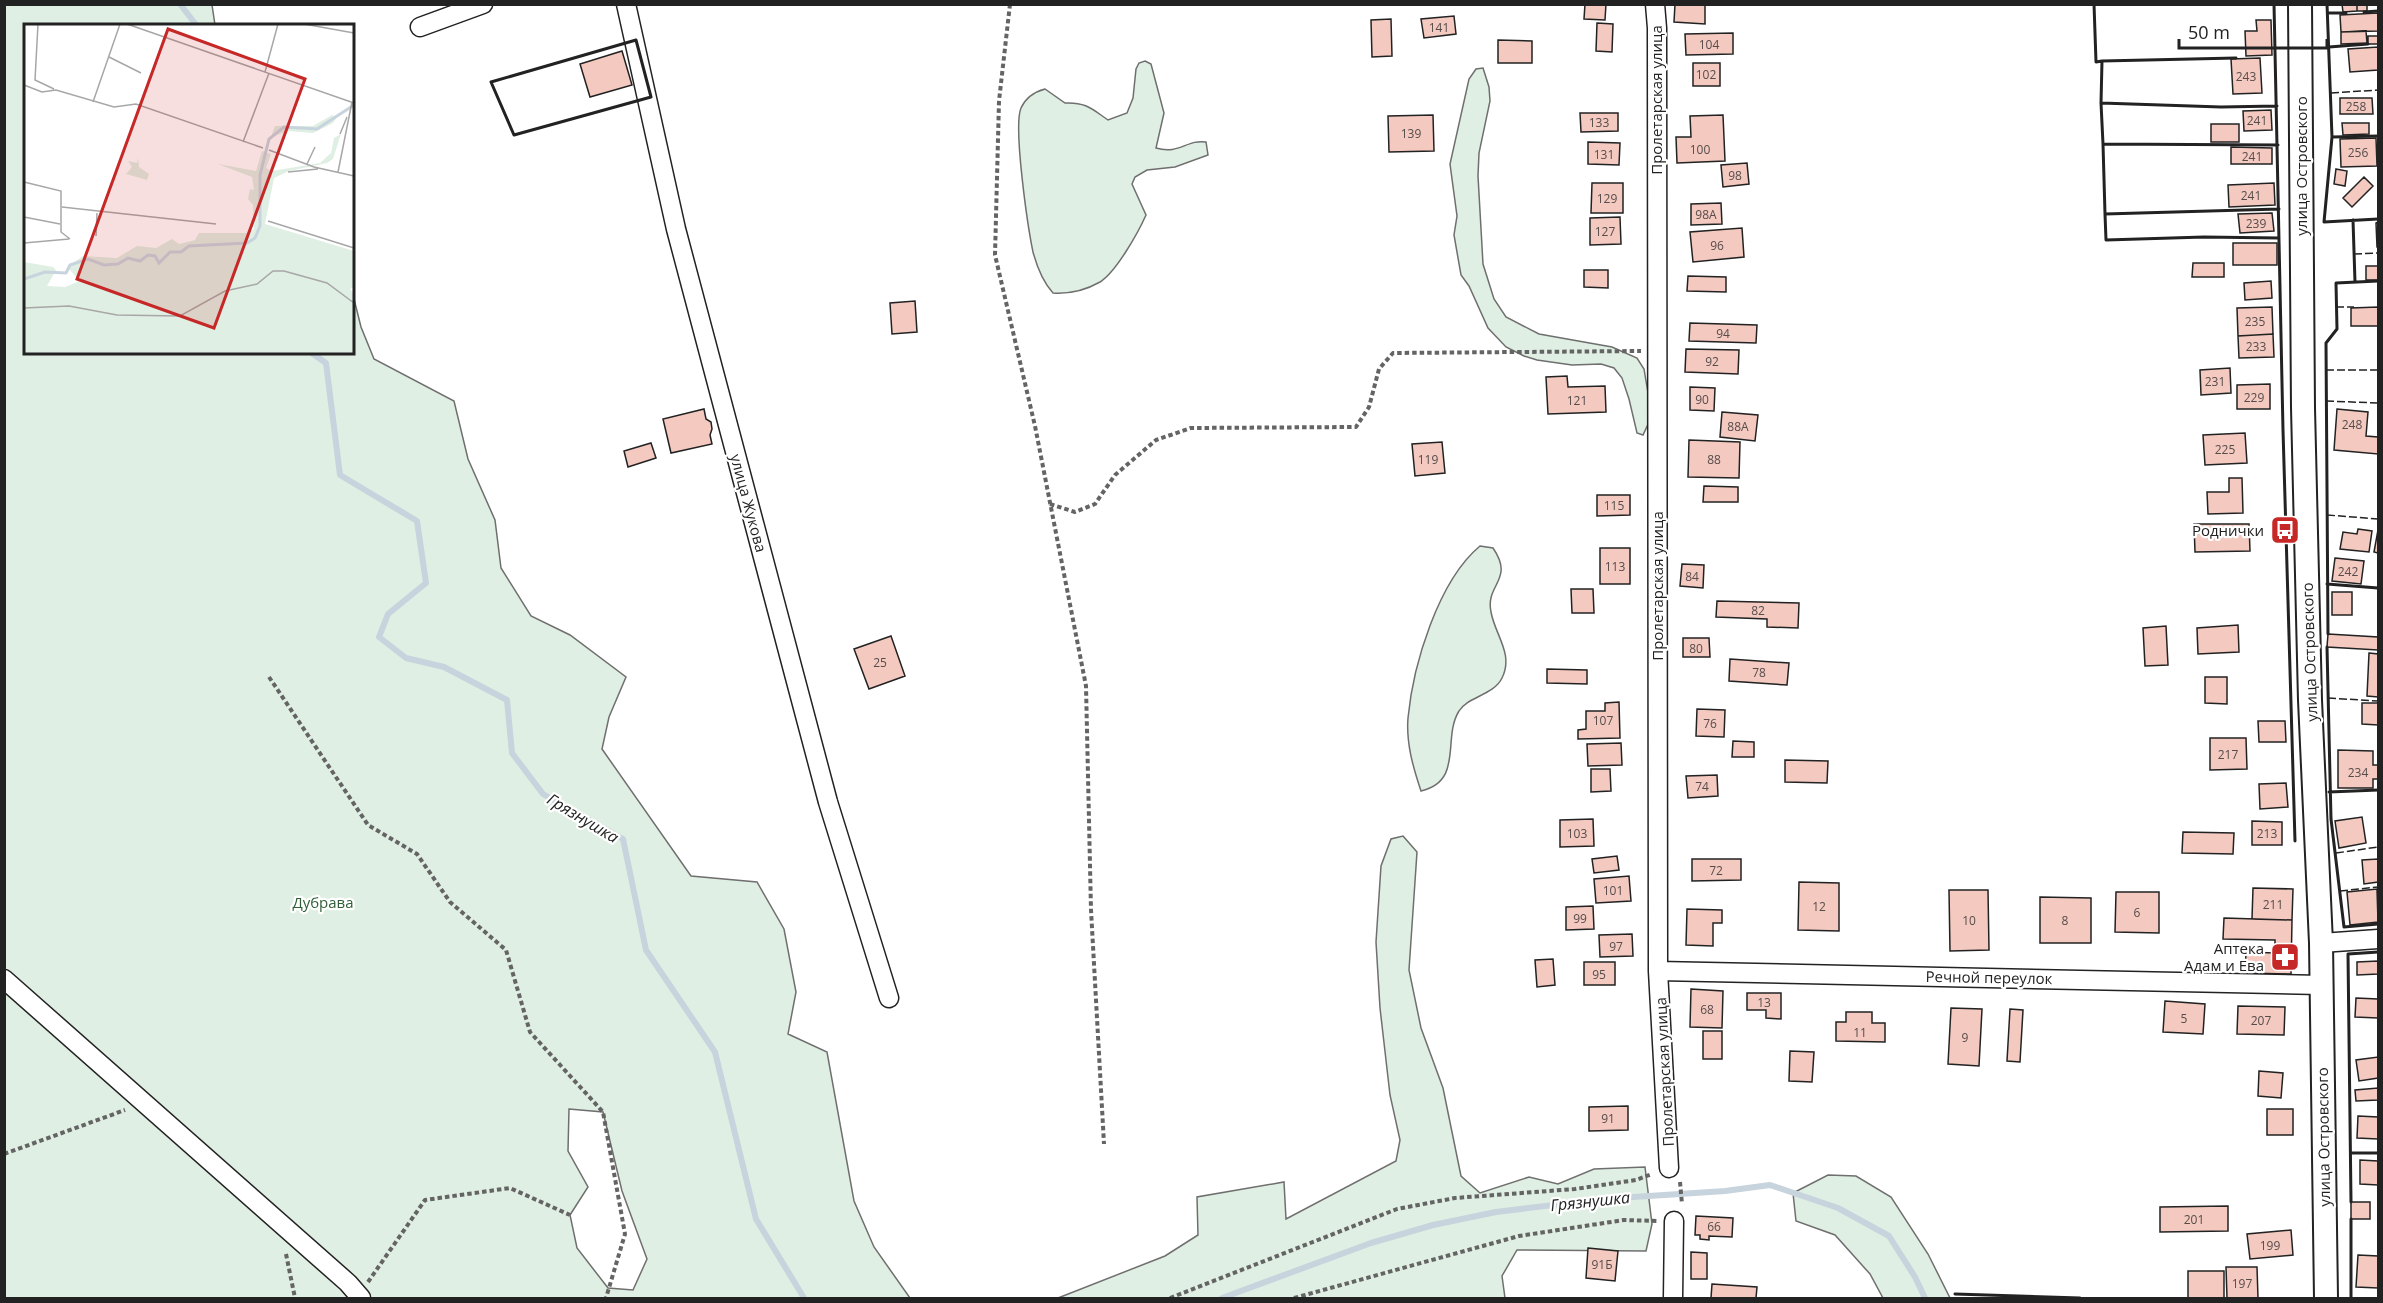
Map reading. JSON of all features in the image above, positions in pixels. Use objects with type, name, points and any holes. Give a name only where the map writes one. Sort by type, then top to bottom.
[{"type":"street","points":[[420,27],[483,4]]},
{"type":"street","name":"улица Жукова","points":[[626,4],[676,229],[828,802],[889,998]]},
{"type":"street","name":"Пролетарская улица","points":[[1655,4],[1657,28],[1658,971],[1674,1171]]},
{"type":"street","name":"улица Островского","points":[[2300,4],[2303,420],[2310,699],[2321,943],[2326,1299]]},
{"type":"street","points":[[2321,943],[2379,939]]},
{"type":"street","name":"Речной переулок","points":[[1658,971],[2321,985]]},
{"type":"street","points":[[4,979],[281,1223],[348,1283],[360,1297]]},
{"type":"street","points":[[1673,1299],[1678,1213]]},
{"type":"path","points":[[1010,4],[999,101],[995,255],[1035,426],[1086,686],[1091,910],[1104,1144]]},
{"type":"path","points":[[1050,504],[1075,512],[1095,504],[1115,475],[1155,440],[1191,428],[1356,427],[1369,407],[1379,369],[1393,353],[1657,351]]},
{"type":"path","points":[[269,677],[368,825],[417,854],[450,902],[506,950],[530,1032],[603,1112],[625,1234],[606,1299]]},
{"type":"path","points":[[4,1154],[144,1103]]},
{"type":"path","points":[[1170,1299],[1397,1209],[1455,1198],[1575,1190],[1674,1171],[1678,1213],[1519,1236],[1294,1299]]},
{"type":"path","points":[[360,1297],[425,1200],[510,1188],[570,1215]]},
{"type":"path","points":[[281,1223],[295,1299]]},
{"type":"green space","name":"Дубрава","points":[[5,5],[212,5],[215,24],[24,24],[24,354],[354,354],[354,299],[361,327],[374,359],[454,401],[468,459],[495,520],[501,568],[531,616],[570,635],[626,677],[609,717],[602,749],[691,876],[757,882],[784,929],[796,992],[788,1034],[827,1052],[854,1201],[874,1247],[910,1298],[5,1298]],"holes":[[[569,1109],[603,1112],[622,1191],[647,1259],[633,1290],[608,1288],[577,1248],[570,1215],[588,1187],[568,1151]]]},
{"type":"green space","points":[[1145,61],[1151,64],[1164,113],[1156,148],[1171,150],[1193,143],[1206,142],[1208,155],[1175,167],[1147,170],[1135,177],[1132,184],[1146,215],[1113,270],[1095,285],[1071,292],[1053,293],[1038,269],[1033,252],[1020,156],[1021,108],[1031,96],[1045,89],[1065,103],[1084,105],[1108,120],[1127,113],[1133,98],[1136,69],[1139,63]]},
{"type":"green space","points":[[1483,68],[1489,87],[1490,101],[1479,153],[1478,176],[1483,264],[1494,299],[1506,317],[1539,334],[1612,347],[1637,358],[1644,369],[1650,405],[1649,422],[1643,435],[1637,433],[1622,378],[1614,368],[1601,364],[1572,365],[1537,360],[1506,347],[1488,328],[1469,286],[1461,275],[1454,235],[1457,216],[1450,164],[1469,79],[1476,69]]},
{"type":"green space","points":[[1480,546],[1493,548],[1501,568],[1490,603],[1493,620],[1505,653],[1505,669],[1498,684],[1468,702],[1459,711],[1454,722],[1450,757],[1443,778],[1434,786],[1421,791],[1408,737],[1408,718],[1415,674],[1430,625],[1440,602],[1465,561]]},
{"type":"green space","points":[[1403,836],[1417,852],[1409,970],[1421,1028],[1443,1088],[1461,1176],[1480,1193],[1529,1177],[1558,1184],[1594,1169],[1645,1167],[1652,1224],[1646,1251],[1517,1250],[1502,1276],[1505,1298],[1058,1298],[1165,1256],[1198,1235],[1197,1197],[1284,1182],[1286,1219],[1396,1161],[1400,1140],[1390,1095],[1380,1008],[1376,942],[1381,866],[1391,839]]},
{"type":"green space","points":[[1828,1175],[1856,1176],[1891,1197],[1928,1254],[1950,1298],[1883,1298],[1870,1274],[1835,1235],[1796,1221],[1793,1193]]},
{"type":"building","points":[[1585,4],[1606,4],[1605,20],[1584,19]]},
{"type":"building","points":[[1675,4],[1705,4],[1705,24],[1674,22]]},
{"type":"building","points":[[2342,4],[2357,4],[2357,11],[2343,12]]},
{"type":"building","points":[[2357,4],[2367,4],[2367,11],[2357,11]]},
{"type":"building","points":[[2378,13],[2378,31],[2341,32],[2340,15]]},
{"type":"building","points":[[1454,16],[1456,34],[1424,38],[1421,19]]},
{"type":"building","points":[[1391,19],[1392,56],[1372,57],[1371,20]]},
{"type":"building","points":[[2256,20],[2271,20],[2272,55],[2246,56],[2245,31],[2257,31]]},
{"type":"building","points":[[1597,23],[1613,24],[1612,52],[1596,51]]},
{"type":"building","points":[[2366,31],[2367,43],[2341,44],[2341,32]]},
{"type":"building","points":[[1733,33],[1733,54],[1686,55],[1685,34]]},
{"type":"building","points":[[2368,36],[2378,36],[2378,44],[2368,44]]},
{"type":"building","points":[[1498,40],[1532,41],[1532,63],[1498,63]]},
{"type":"building","points":[[2378,47],[2378,70],[2350,72],[2348,49]]},
{"type":"building","points":[[622,51],[632,85],[590,97],[580,64]]},
{"type":"building","points":[[2260,58],[2262,93],[2233,94],[2231,59]]},
{"type":"building","points":[[1693,63],[1720,63],[1720,86],[1693,86]]},
{"type":"building","points":[[2340,98],[2372,98],[2373,114],[2340,114]]},
{"type":"building","points":[[2271,110],[2272,130],[2244,131],[2243,111]]},
{"type":"building","points":[[1580,113],[1618,113],[1618,131],[1581,132]]},
{"type":"building","points":[[1433,115],[1434,151],[1389,152],[1388,116]]},
{"type":"building","points":[[1723,115],[1725,161],[1677,163],[1676,137],[1691,137],[1690,116]]},
{"type":"building","points":[[2342,123],[2369,123],[2369,134],[2343,135]]},
{"type":"building","points":[[2211,124],[2239,124],[2239,142],[2211,142]]},
{"type":"building","points":[[2376,138],[2377,166],[2341,167],[2340,139]]},
{"type":"building","points":[[1588,142],[1620,143],[1619,165],[1588,164]]},
{"type":"building","points":[[2231,147],[2272,148],[2272,164],[2231,164]]},
{"type":"building","points":[[1747,163],[1749,184],[1723,187],[1721,165]]},
{"type":"building","points":[[2336,169],[2347,171],[2345,186],[2334,184]]},
{"type":"building","points":[[2364,177],[2373,186],[2352,207],[2343,198]]},
{"type":"building","points":[[1592,183],[1623,183],[1623,213],[1591,213]]},
{"type":"building","points":[[2274,183],[2275,205],[2229,207],[2228,185]]},
{"type":"building","points":[[1721,203],[1722,224],[1691,225],[1691,204]]},
{"type":"building","points":[[2272,213],[2274,231],[2240,233],[2238,214]]},
{"type":"building","points":[[1620,217],[1621,244],[1590,245],[1590,218]]},
{"type":"building","points":[[2378,222],[2378,247],[2377,247],[2376,223]]},
{"type":"building","points":[[1742,228],[1744,257],[1693,262],[1690,232]]},
{"type":"building","points":[[2233,243],[2277,243],[2277,265],[2233,265]]},
{"type":"building","points":[[2193,263],[2224,263],[2224,277],[2192,277]]},
{"type":"building","points":[[2366,266],[2378,266],[2378,280],[2366,280]]},
{"type":"building","points":[[1584,270],[1608,270],[1608,288],[1584,287]]},
{"type":"building","points":[[1688,276],[1726,277],[1726,292],[1687,291]]},
{"type":"building","points":[[2271,281],[2272,298],[2245,300],[2244,283]]},
{"type":"building","points":[[915,301],[917,332],[892,334],[890,303]]},
{"type":"building","points":[[2272,307],[2273,334],[2238,336],[2237,308]]},
{"type":"building","points":[[2378,307],[2378,326],[2351,326],[2351,308]]},
{"type":"building","points":[[1690,323],[1757,325],[1756,343],[1689,341]]},
{"type":"building","points":[[2273,334],[2274,357],[2239,358],[2238,336]]},
{"type":"building","points":[[1686,349],[1739,350],[1738,374],[1685,372]]},
{"type":"building","points":[[2230,368],[2231,393],[2201,395],[2200,370]]},
{"type":"building","points":[[1567,376],[1568,387],[1605,386],[1606,412],[1548,414],[1546,377]]},
{"type":"building","points":[[2270,384],[2270,409],[2237,409],[2237,385]]},
{"type":"building","points":[[1690,387],[1715,388],[1714,411],[1690,410]]},
{"type":"building","points":[[704,409],[706,419],[711,422],[712,444],[671,453],[663,419]]},
{"type":"building","points":[[2337,409],[2368,412],[2366,436],[2378,437],[2378,454],[2334,450]]},
{"type":"building","points":[[1722,412],[1758,415],[1755,441],[1720,437]]},
{"type":"building","points":[[2245,433],[2247,463],[2205,465],[2203,435]]},
{"type":"building","points":[[1689,440],[1740,442],[1739,478],[1688,477]]},
{"type":"building","points":[[1442,442],[1445,473],[1415,476],[1412,444]]},
{"type":"building","points":[[651,443],[656,458],[628,467],[624,451]]},
{"type":"building","points":[[2229,478],[2242,478],[2243,513],[2208,514],[2207,492],[2229,492]]},
{"type":"building","points":[[1704,486],[1738,487],[1738,502],[1703,502]]},
{"type":"building","points":[[1597,495],[1630,495],[1630,515],[1597,516]]},
{"type":"building","points":[[2194,524],[2249,524],[2250,551],[2195,552]]},
{"type":"building","points":[[2358,529],[2372,531],[2369,552],[2340,549],[2343,532],[2357,534]]},
{"type":"building","points":[[2378,530],[2378,553],[2374,552]]},
{"type":"building","points":[[1600,548],[1630,548],[1630,584],[1600,584]]},
{"type":"building","points":[[2335,558],[2364,561],[2361,584],[2332,581]]},
{"type":"building","points":[[1682,564],[1704,565],[1703,588],[1680,586]]},
{"type":"building","points":[[1571,589],[1593,589],[1594,613],[1572,613]]},
{"type":"building","points":[[2332,592],[2352,592],[2352,615],[2332,615]]},
{"type":"building","points":[[1717,601],[1799,603],[1798,628],[1767,627],[1767,619],[1716,617]]},
{"type":"building","points":[[2238,625],[2239,652],[2198,654],[2197,628]]},
{"type":"building","points":[[2166,626],[2168,665],[2145,666],[2143,628]]},
{"type":"building","points":[[2328,634],[2378,637],[2378,650],[2327,647]]},
{"type":"building","points":[[891,636],[905,676],[869,689],[854,649]]},
{"type":"building","points":[[1683,638],[1709,638],[1710,657],[1683,657]]},
{"type":"building","points":[[2369,653],[2378,654],[2378,697],[2367,696]]},
{"type":"building","points":[[1730,659],[1789,663],[1787,685],[1729,681]]},
{"type":"building","points":[[1547,669],[1587,670],[1587,684],[1547,683]]},
{"type":"building","points":[[2205,677],[2227,677],[2227,704],[2205,703]]},
{"type":"building","points":[[1619,702],[1620,738],[1578,739],[1578,730],[1586,729],[1586,711],[1605,711],[1605,703]]},
{"type":"building","points":[[2362,703],[2378,703],[2378,725],[2362,724]]},
{"type":"building","points":[[1697,709],[1725,710],[1724,737],[1696,736]]},
{"type":"building","points":[[2258,721],[2285,721],[2286,742],[2259,742]]},
{"type":"building","points":[[2210,738],[2246,738],[2247,769],[2210,770]]},
{"type":"building","points":[[1733,741],[1754,742],[1754,757],[1732,757]]},
{"type":"building","points":[[1621,743],[1622,765],[1588,766],[1587,744]]},
{"type":"building","points":[[2338,750],[2373,751],[2373,765],[2378,765],[2378,779],[2373,779],[2373,788],[2338,788]]},
{"type":"building","points":[[1785,760],[1828,761],[1827,783],[1785,782]]},
{"type":"building","points":[[1591,769],[1610,769],[1611,791],[1591,792]]},
{"type":"building","points":[[1717,775],[1718,796],[1688,798],[1686,776]]},
{"type":"building","points":[[2286,783],[2288,807],[2260,809],[2259,784]]},
{"type":"building","points":[[2362,817],[2366,843],[2339,848],[2335,821]]},
{"type":"building","points":[[1593,819],[1594,846],[1560,847],[1560,820]]},
{"type":"building","points":[[2252,821],[2282,822],[2282,845],[2252,845]]},
{"type":"building","points":[[2183,832],[2234,833],[2233,854],[2182,853]]},
{"type":"building","points":[[1617,856],[1619,870],[1594,873],[1592,859]]},
{"type":"building","points":[[1692,859],[1741,859],[1741,880],[1692,881]]},
{"type":"building","points":[[2378,859],[2378,882],[2364,884],[2362,860]]},
{"type":"building","points":[[1629,876],[1631,901],[1596,903],[1594,879]]},
{"type":"building","points":[[1799,882],[1839,883],[1839,931],[1798,930]]},
{"type":"building","points":[[2253,888],[2293,889],[2292,920],[2252,919]]},
{"type":"building","points":[[2377,889],[2378,922],[2350,925],[2347,892]]},
{"type":"building","points":[[1949,890],[1988,890],[1989,950],[1950,951]]},
{"type":"building","points":[[2116,892],[2159,892],[2159,933],[2115,932]]},
{"type":"building","points":[[2040,897],[2091,898],[2091,943],[2040,943]]},
{"type":"building","points":[[1593,906],[1594,929],[1566,930],[1566,907]]},
{"type":"building","points":[[1687,909],[1722,910],[1722,923],[1713,923],[1713,946],[1686,945]]},
{"type":"building","points":[[2224,918],[2292,920],[2291,974],[2245,973],[2246,952],[2275,953],[2275,940],[2223,939]]},
{"type":"building","points":[[1632,934],[1633,956],[1600,957],[1599,935]]},
{"type":"building","points":[[1553,959],[1555,985],[1537,987],[1535,960]]},
{"type":"building","points":[[2378,961],[2378,974],[2357,975],[2357,962]]},
{"type":"building","points":[[1584,962],[1615,962],[1615,985],[1584,985]]},
{"type":"building","points":[[1691,989],[1723,991],[1722,1028],[1690,1027]]},
{"type":"building","points":[[1747,993],[1781,993],[1781,1019],[1766,1018],[1766,1010],[1747,1010]]},
{"type":"building","points":[[2356,998],[2378,999],[2378,1018],[2355,1017]]},
{"type":"building","points":[[2165,1001],[2205,1004],[2203,1034],[2163,1032]]},
{"type":"building","points":[[2238,1006],[2285,1007],[2284,1035],[2237,1034]]},
{"type":"building","points":[[1951,1008],[1982,1009],[1979,1066],[1948,1064]]},
{"type":"building","points":[[2010,1009],[2023,1010],[2020,1062],[2007,1061]]},
{"type":"building","points":[[1846,1012],[1872,1012],[1872,1023],[1885,1023],[1885,1042],[1836,1041],[1836,1022],[1846,1022]]},
{"type":"building","points":[[1703,1031],[1722,1031],[1722,1059],[1703,1059]]},
{"type":"building","points":[[1790,1051],[1814,1052],[1812,1082],[1789,1081]]},
{"type":"building","points":[[2378,1057],[2378,1078],[2359,1081],[2356,1060]]},
{"type":"building","points":[[2259,1071],[2283,1073],[2281,1098],[2258,1096]]},
{"type":"building","points":[[2378,1088],[2378,1100],[2356,1101],[2355,1090]]},
{"type":"building","points":[[1628,1106],[1628,1130],[1589,1131],[1589,1107]]},
{"type":"building","points":[[2267,1109],[2293,1109],[2293,1135],[2267,1135]]},
{"type":"building","points":[[2358,1116],[2378,1117],[2378,1139],[2357,1138]]},
{"type":"building","points":[[2360,1160],[2378,1161],[2378,1185],[2360,1184]]},
{"type":"building","points":[[2351,1202],[2370,1202],[2370,1219],[2351,1219]]},
{"type":"building","points":[[2228,1206],[2228,1231],[2160,1232],[2160,1207]]},
{"type":"building","points":[[1696,1216],[1733,1218],[1732,1237],[1709,1236],[1709,1240],[1700,1239],[1700,1235],[1695,1235]]},
{"type":"building","points":[[2291,1230],[2293,1255],[2250,1259],[2247,1234]]},
{"type":"building","points":[[1588,1248],[1618,1251],[1615,1281],[1586,1278]]},
{"type":"building","points":[[1691,1252],[1707,1253],[1707,1279],[1691,1279]]},
{"type":"building","points":[[2358,1255],[2378,1256],[2378,1288],[2356,1287]]},
{"type":"building","points":[[2226,1267],[2257,1267],[2258,1298],[2227,1298]]},
{"type":"building","points":[[2188,1271],[2224,1271],[2224,1298],[2188,1298]]},
{"type":"building","points":[[1712,1284],[1757,1287],[1756,1298],[1711,1298]]},
{"type":"waterway","name":"Грязнушка","points":[[180,4],[195,24]]},
{"type":"waterway","name":"Грязнушка","points":[[313,354],[326,363],[340,475],[417,521],[426,583],[388,614],[379,637],[406,658],[444,667],[507,700],[512,753],[543,794],[623,839],[646,950],[715,1052],[756,1219],[804,1298]]},
{"type":"waterway","name":"Грязнушка","points":[[1222,1298],[1371,1243],[1433,1225],[1496,1212],[1603,1199],[1725,1191],[1770,1185],[1838,1208],[1889,1236],[1915,1277],[1925,1298]]},
{"type":"fence","points":[[2331,93],[2378,90]]},
{"type":"fence","points":[[2354,254],[2378,253]]},
{"type":"fence","points":[[2336,307],[2354,307]]},
{"type":"fence","points":[[2326,370],[2378,370]]},
{"type":"fence","points":[[2326,401],[2378,403]]},
{"type":"fence","points":[[2327,515],[2378,519]]},
{"type":"fence","points":[[2328,698],[2378,701]]},
{"type":"fence","points":[[2336,853],[2378,847]]},
{"type":"fence","points":[[2340,891],[2378,887]]},
{"type":"wall","points":[[2094,4],[2096,62],[2102,61]]},
{"type":"wall","points":[[2274,4],[2295,841]]},
{"type":"wall","points":[[2327,4],[2332,137],[2324,222],[2378,219]]},
{"type":"wall","points":[[2364,12],[2378,11]]},
{"type":"wall","points":[[2328,13],[2346,13]]},
{"type":"wall","points":[[636,40],[651,97],[514,135],[491,82],[636,40]]},
{"type":"wall","points":[[2329,47],[2368,44]]},
{"type":"wall","points":[[2236,58],[2102,61],[2101,103],[2221,107],[2277,106]]},
{"type":"wall","points":[[2101,103],[2103,144],[2278,145]]},
{"type":"wall","points":[[2332,137],[2378,136]]},
{"type":"wall","points":[[2103,144],[2105,214],[2279,209]]},
{"type":"wall","points":[[2105,214],[2106,240],[2204,237],[2279,238]]},
{"type":"wall","points":[[2353,220],[2355,282]]},
{"type":"wall","points":[[2328,634],[2326,343],[2337,329],[2336,283],[2378,281]]},
{"type":"wall","points":[[2327,584],[2378,588]]},
{"type":"wall","points":[[2327,647],[2331,819],[2344,927],[2378,924]]},
{"type":"wall","points":[[2329,792],[2378,790]]},
{"type":"wall","points":[[2351,1202],[2348,954],[2378,952]]},
{"type":"wall","points":[[2351,1153],[2378,1153]]},
{"type":"wall","points":[[2351,1219],[2351,1298]]},
{"type":"wall","points":[[1955,1294],[2080,1298]]},
{"type":"place","name":"Роднички","points":[[2285,530]]},
{"type":"place","name":"Аптека Адам и Ева","points":[[2285,957]]}]
